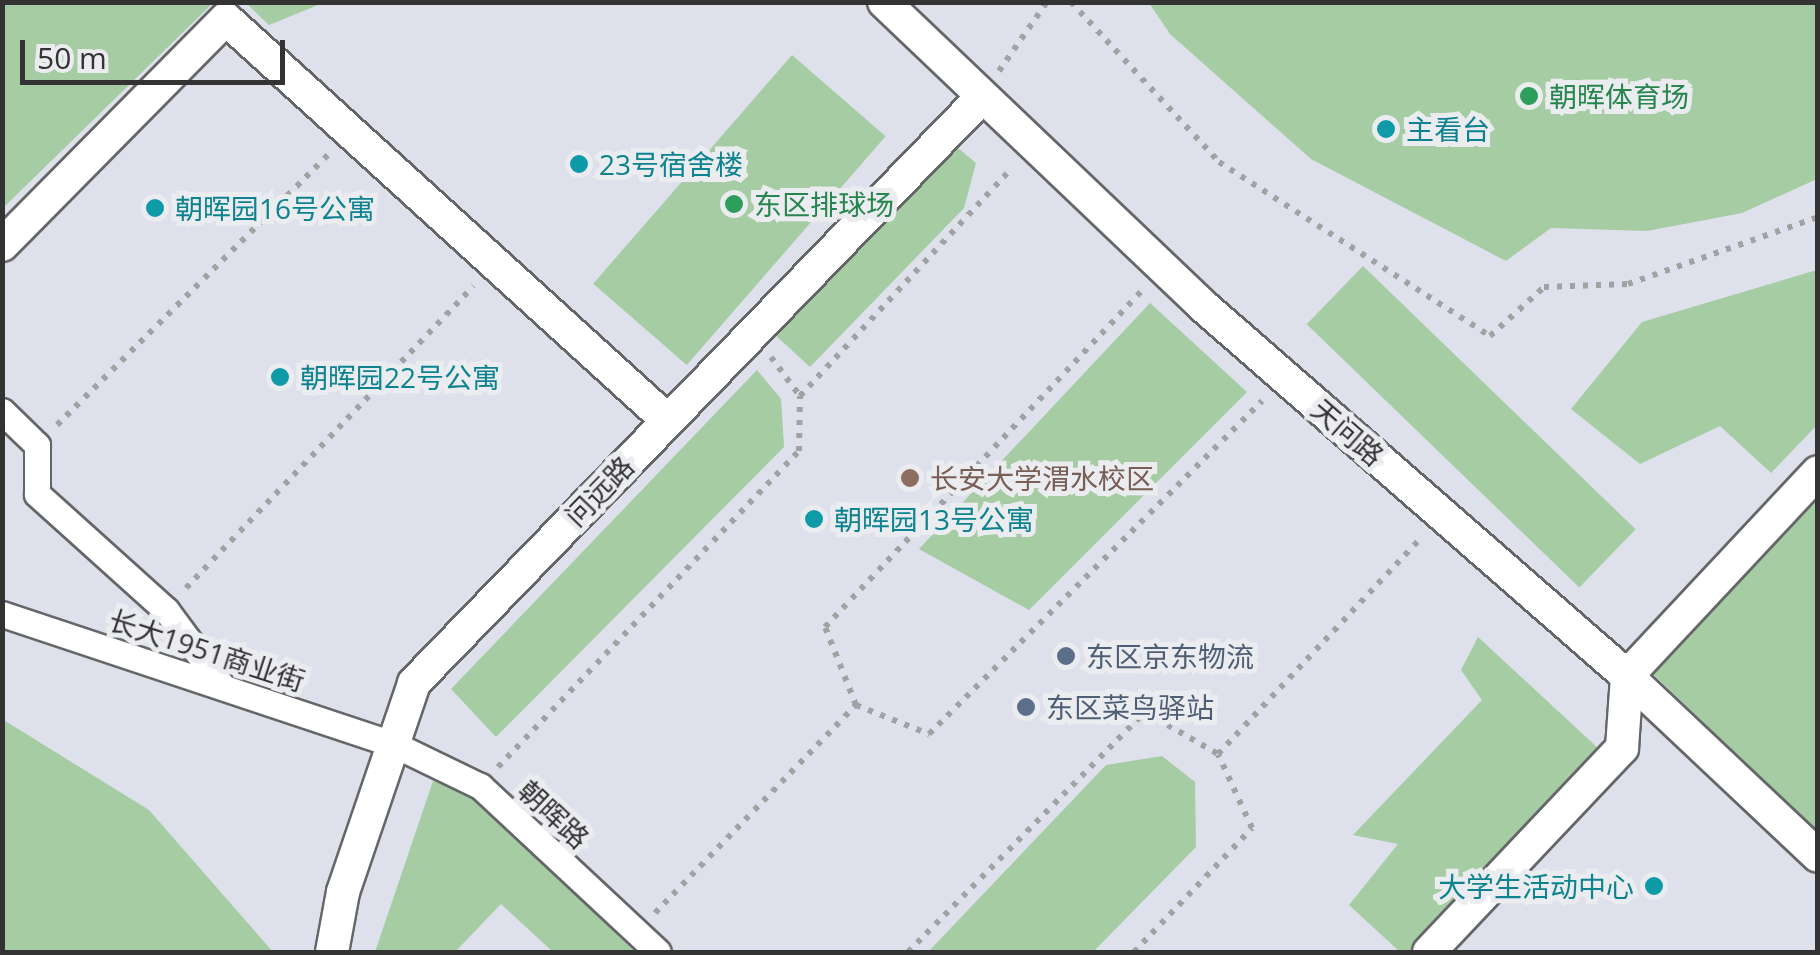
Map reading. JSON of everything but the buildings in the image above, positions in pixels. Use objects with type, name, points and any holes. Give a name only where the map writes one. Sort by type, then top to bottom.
[{"type":"street","name":"天问路","points":[[884,2],[1164,269],[1627,676],[1818,856]]},
{"type":"street","points":[[2,245],[226,19],[492,267],[667,420]]},
{"type":"street","name":"问远路","points":[[332,952],[414,683],[982,97]]},
{"type":"street","points":[[2,412],[37,445],[37,494],[166,610],[220,683]]},
{"type":"street","points":[[1430,952],[1622,748],[1627,676],[1818,472]]},
{"type":"street","name":"长大1951商业街","points":[[2,614],[220,683],[393,744]]},
{"type":"street","name":"朝晖路","points":[[393,744],[480,786],[658,952]]},
{"type":"path","points":[[982,97],[1047,2]]},
{"type":"path","points":[[1070,2],[1219,162],[1490,336],[1544,287],[1628,284],[1818,217]]},
{"type":"path","points":[[37,445],[350,133]]},
{"type":"path","points":[[800,396],[1034,146]]},
{"type":"path","points":[[166,610],[492,267]]},
{"type":"path","points":[[1164,269],[825,628],[856,706],[930,734],[1286,378]]},
{"type":"path","points":[[480,786],[799,451],[800,396],[754,334]]},
{"type":"path","points":[[1218,754],[1443,515]]},
{"type":"path","points":[[636,932],[856,706]]},
{"type":"path","points":[[908,952],[1146,712],[1218,754],[1252,828],[1134,952]]},
{"type":"shaded area","name":"长安大学渭水校区","points":[[3,3],[1817,3],[1817,952],[3,952]]},
{"type":"green space","points":[[3,2],[213,2],[213,3],[3,208]]},
{"type":"green space","points":[[246,3],[323,3],[269,25]]},
{"type":"green space","name":"朝晖体育场","points":[[1149,3],[1817,3],[1817,179],[1742,213],[1647,231],[1551,228],[1506,261],[1311,159],[1170,34]]},
{"type":"green space","name":"东区排球场","points":[[792,55],[886,136],[687,365],[593,284]]},
{"type":"green space","points":[[958,148],[976,163],[964,208],[810,367],[773,333]]},
{"type":"green space","points":[[1363,266],[1636,529],[1579,588],[1307,324]]},
{"type":"green space","points":[[1817,270],[1817,425],[1771,473],[1720,426],[1640,464],[1571,409],[1642,322]]},
{"type":"green space","points":[[1150,303],[1247,392],[1029,610],[919,549]]},
{"type":"green space","points":[[757,370],[781,399],[784,447],[496,737],[451,689]]},
{"type":"green space","points":[[1817,492],[1817,832],[1648,669]]},
{"type":"green space","points":[[1478,637],[1600,750],[1412,952],[1400,952],[1349,905],[1398,844],[1353,835],[1482,700],[1461,670]]},
{"type":"green space","points":[[2,719],[149,810],[273,952],[3,952]]},
{"type":"green space","points":[[1162,756],[1195,782],[1196,847],[1093,952],[928,952],[1106,765]]},
{"type":"green space","points":[[433,781],[470,793],[635,952],[553,952],[501,904],[455,952],[375,952]]},
{"type":"place","name":"朝晖体育场","points":[[1529,96]]},
{"type":"place","name":"主看台","points":[[1386,129]]},
{"type":"place","name":"23号宿舍楼","points":[[579,164]]},
{"type":"place","name":"东区排球场","points":[[734,204]]},
{"type":"place","name":"朝晖园16号公寓","points":[[155,208]]},
{"type":"place","name":"朝晖园22号公寓","points":[[280,377]]},
{"type":"place","name":"长安大学渭水校区","points":[[910,478]]},
{"type":"place","name":"朝晖园13号公寓","points":[[814,519]]},
{"type":"place","name":"东区京东物流","points":[[1066,656]]},
{"type":"place","name":"东区菜鸟驿站","points":[[1026,707]]},
{"type":"place","name":"大学生活动中心","points":[[1654,886]]}]
